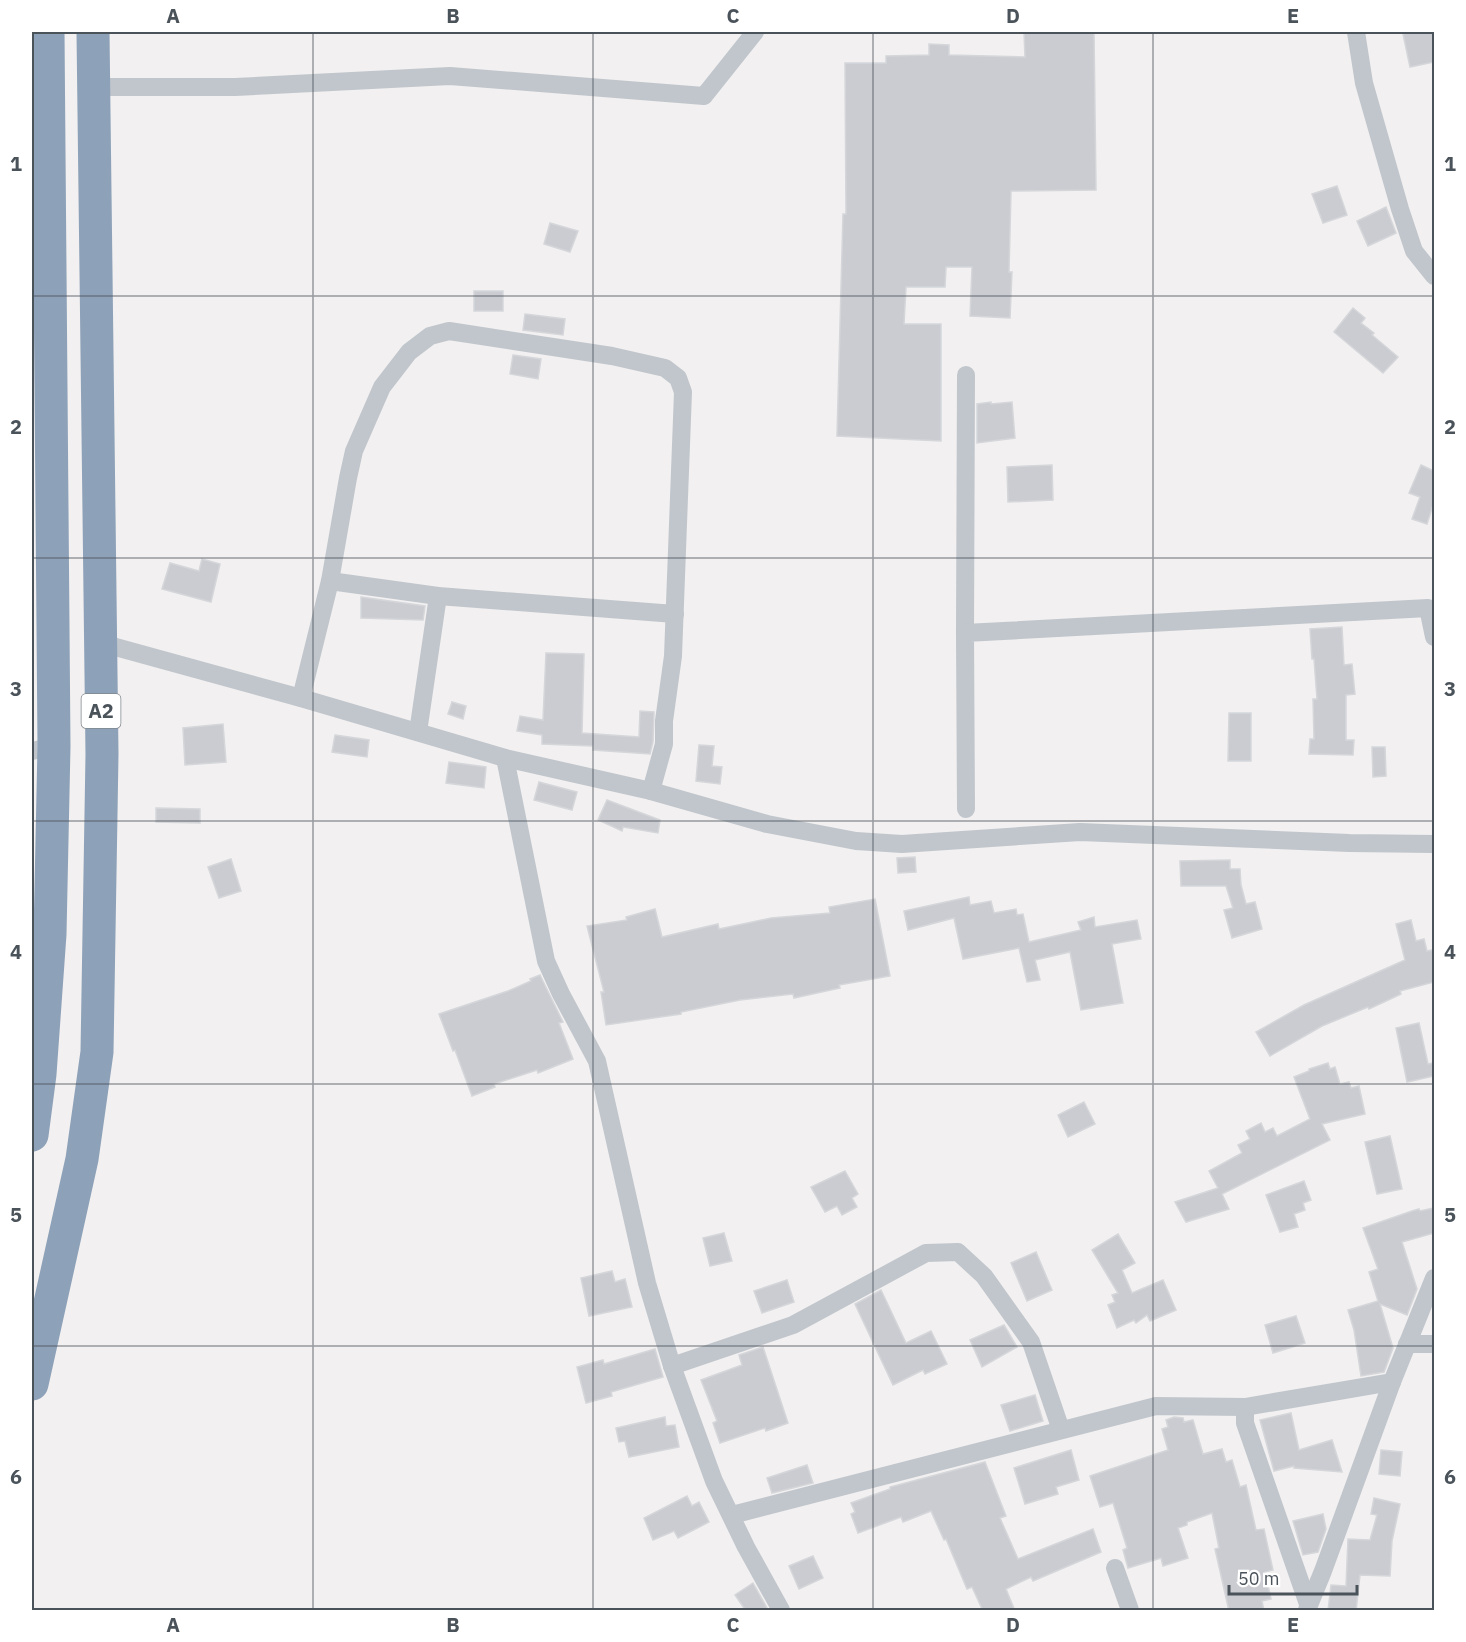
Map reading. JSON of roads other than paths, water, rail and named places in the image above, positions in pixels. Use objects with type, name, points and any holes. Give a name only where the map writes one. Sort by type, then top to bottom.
[{"type":"highway","name":"A2","points":[[32,1135],[40,1074],[50,934],[43,749],[48,32]]},
{"type":"highway","name":"A2","points":[[32,1384],[82,1159],[97,1052],[102,754],[93,32]]},
{"type":"street","points":[[94,87],[235,87],[450,76],[704,96],[755,32]]},
{"type":"street","points":[[1356,32],[1364,83],[1400,209],[1414,251],[1434,276]]},
{"type":"street","points":[[301,698],[330,581],[354,452],[382,387],[409,352],[430,336],[448,331],[612,356],[665,368],[678,378],[683,392],[674,656],[664,721],[664,744],[651,791]]},
{"type":"street","points":[[966,375],[966,809]]},
{"type":"street","points":[[330,581],[438,596],[675,614]]},
{"type":"street","points":[[418,732],[438,596]]},
{"type":"street","points":[[965,633],[1428,608],[1434,637]]},
{"type":"street","points":[[101,644],[301,698],[505,758],[651,791],[767,824],[856,841],[902,844],[1080,832],[1349,843],[1434,844]]},
{"type":"street","points":[[505,758],[546,961],[597,1061],[647,1283],[672,1366],[714,1481],[781,1611]]},
{"type":"street","points":[[672,1366],[793,1324],[926,1253],[958,1252],[984,1276],[1031,1342],[1061,1430]]},
{"type":"street","points":[[1307,1608],[1323,1571],[1392,1382],[1434,1278]]},
{"type":"street","points":[[1407,1344],[1434,1344]]},
{"type":"street","points":[[732,1515],[1156,1406],[1245,1407],[1392,1382]]},
{"type":"street","points":[[1245,1407],[1245,1423],[1307,1608]]},
{"type":"street","points":[[1115,1568],[1130,1611]]}]
